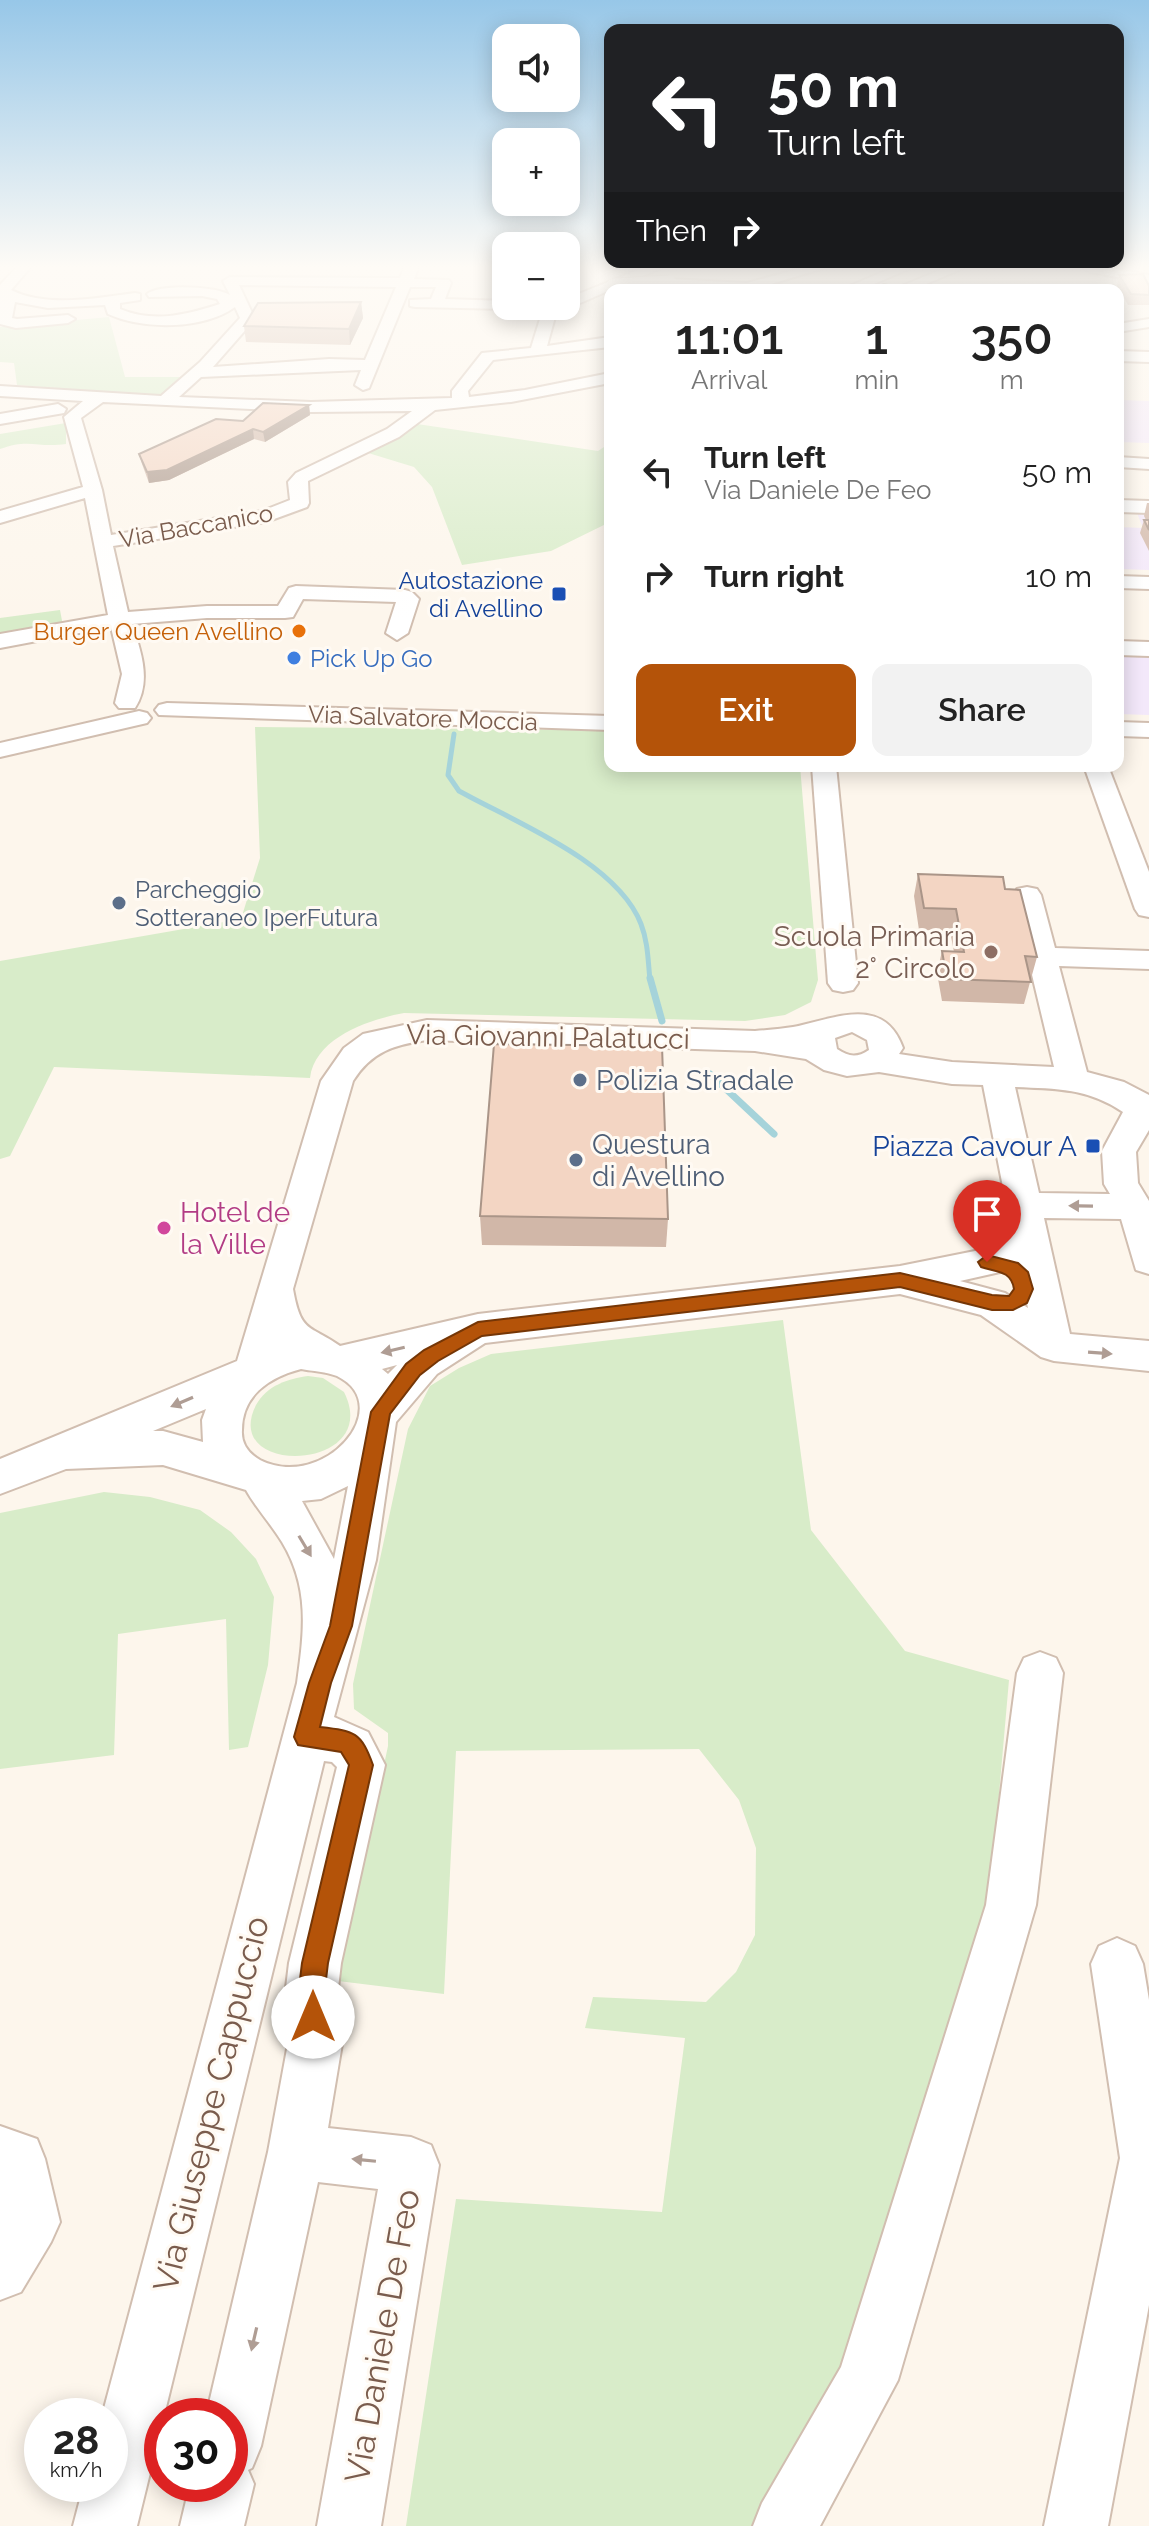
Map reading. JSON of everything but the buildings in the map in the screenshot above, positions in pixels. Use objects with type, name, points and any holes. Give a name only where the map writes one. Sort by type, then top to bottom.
[{"type":"street","points":[[166,400],[182,386]]},
{"type":"street","points":[[355,406],[363,386]]},
{"type":"street","points":[[461,402],[460,391],[464,386]]},
{"type":"street","points":[[0,391],[93,401],[355,406],[461,402],[568,386]]},
{"type":"street","points":[[0,419],[93,401]]},
{"type":"street","points":[[0,432],[72,419],[93,401]]},
{"type":"street","name":"Via Baccanico","points":[[102,542],[266,516],[290,509],[300,503],[297,482],[302,477],[393,433],[433,403]]},
{"type":"street","points":[[72,419],[93,490],[119,619],[131,655],[130,711]]},
{"type":"street","points":[[1124,462],[1149,464]]},
{"type":"street","points":[[0,517],[93,490]]},
{"type":"street","points":[[1124,506],[1149,507]]},
{"type":"street","points":[[1124,582],[1149,583]]},
{"type":"street","points":[[0,641],[119,619],[207,612],[285,612],[296,592],[398,594],[408,599],[397,633]]},
{"type":"street","points":[[1124,648],[1149,649]]},
{"type":"street","points":[[133,674],[164,702]]},
{"type":"street","name":"Via Salvatore Moccia","points":[[0,750],[75,734],[130,711],[156,716],[164,702],[236,713],[604,723]]},
{"type":"street","points":[[1124,729],[1149,730]]},
{"type":"street","points":[[825,772],[843,983],[828,1037],[846,1066],[858,1067],[878,1061],[939,1072],[1073,1079],[1113,1090],[1145,1126],[1119,1151],[1121,1184],[1135,1207],[1149,1260]]},
{"type":"street","points":[[1098,772],[1149,909]]},
{"type":"street","points":[[1027,895],[1073,1079]]},
{"type":"street","points":[[1044,957],[1149,960]]},
{"type":"street","points":[[843,983],[863,1024]]},
{"type":"street","points":[[828,1037],[863,1024],[873,1028],[885,1041],[884,1055],[878,1061]]},
{"type":"street","name":"Via Giovanni Palatucci","points":[[254,1371],[337,1081],[353,1054],[385,1036],[427,1030],[755,1041],[828,1037]]},
{"type":"street","points":[[997,1077],[1054,1346]]},
{"type":"street","points":[[1028,1218],[1135,1207]]},
{"type":"street","points":[[0,1477],[277,1360],[301,1354],[337,1358],[478,1329],[900,1280],[987,1262],[1008,1252],[1028,1218]]},
{"type":"street","points":[[900,1280],[992,1303],[1013,1303],[1021,1298],[1024,1289],[1022,1277],[1012,1267],[987,1262]]},
{"type":"street","points":[[275,1289],[279,1316],[299,1345],[337,1358],[365,1374],[377,1392],[378,1422]]},
{"type":"street","points":[[992,1303],[1054,1346],[1073,1351],[1149,1356]]},
{"type":"street","points":[[64,1452],[163,1448],[289,1486],[317,1482],[342,1471],[363,1454],[378,1422],[413,1370],[431,1355],[478,1329]]},
{"type":"street","points":[[251,1476],[226,1452],[220,1430],[224,1408],[236,1388],[254,1371]]},
{"type":"street","name":"Via Giuseppe Cappuccio","points":[[105,2526],[320,1683],[341,1626],[370,1481],[378,1422]]},
{"type":"street","name":"Via Giuseppe Cappuccio","points":[[251,1476],[305,1545],[322,1583],[328,1625],[320,1683]]},
{"type":"street","points":[[785,2526],[867,2380],[1007,1920],[1040,1673]]},
{"type":"street","points":[[241,2398],[296,2152],[316,2038],[311,1996],[315,1963],[361,1765],[355,1749],[346,1741],[306,1737]]},
{"type":"street","points":[[1076,2526],[1148,2158],[1117,1964]]},
{"type":"street","name":"Via Daniele De Feo","points":[[296,2152],[411,2165],[349,2526]]},
{"type":"street","points":[[0,2154],[17,2159],[31,2222],[0,2271]]},
{"type":"street","points":[[212,2526],[218,2502]]},
{"type":"shaded area","points":[[1124,400],[1149,401],[1149,443],[1124,442]]},
{"type":"shaded area","points":[[1137,513],[1149,514],[1149,570],[1124,569],[1124,527],[1143,528]]},
{"type":"shaded area","points":[[1124,651],[1149,651],[1149,715],[1124,714]]},
{"type":"green space","points":[[29,386],[172,386],[162,396]]},
{"type":"green space","points":[[66,423],[66,444],[18,444],[0,449],[0,434]]},
{"type":"green space","points":[[417,424],[598,451],[604,447],[604,525],[551,551],[462,565],[432,487],[414,467],[365,452]]},
{"type":"green space","points":[[60,610],[63,626],[0,637],[0,618]]},
{"type":"green space","points":[[255,727],[604,730],[604,772],[801,772],[818,980],[811,1002],[785,1015],[745,1021],[404,1013],[346,1032],[322,1051],[310,1078],[54,1067],[10,1156],[0,1159],[0,961],[241,919],[260,858]]},
{"type":"green space","points":[[783,1320],[811,1530],[905,1651],[1009,1680],[990,1897],[854,2364],[757,2526],[406,2526],[456,2199],[662,2212],[685,2038],[585,2028],[593,1997],[706,2002],[736,1972],[755,1935],[756,1848],[739,1800],[699,1749],[456,1751],[444,1994],[338,1981],[388,1746],[388,1733],[354,1709],[353,1684],[408,1429],[430,1386],[459,1368],[491,1354]]},
{"type":"green space","points":[[308,1376],[323,1378],[344,1392],[350,1419],[342,1438],[324,1451],[301,1456],[278,1454],[260,1445],[251,1429],[256,1405],[266,1392],[279,1384]]},
{"type":"green space","points":[[104,1492],[150,1497],[200,1510],[231,1532],[256,1559],[274,1597],[268,1665],[248,1747],[229,1750],[226,1619],[118,1634],[114,1755],[0,1769],[0,1513]]},
{"type":"waterway","points":[[454,734],[448,775],[459,791],[562,846],[610,881],[629,902],[643,931],[650,980]]},
{"type":"waterway","points":[[650,978],[662,1021]]},
{"type":"waterway","points":[[710,1074],[774,1134]]},
{"type":"place","name":"Autostazione di Avellino","points":[[559,594]]},
{"type":"place","name":"Burger Queen Avellino","points":[[299,631]]},
{"type":"place","name":"Pick Up Go","points":[[294,658]]},
{"type":"place","name":"Parcheggio Sotteraneo IperFutura","points":[[119,903]]},
{"type":"place","name":"Scuola Primaria 2° Circolo","points":[[991,952]]},
{"type":"place","name":"Polizia Stradale","points":[[580,1080]]},
{"type":"place","name":"Piazza Cavour A","points":[[1093,1146]]},
{"type":"place","name":"Questura di Avellino","points":[[576,1160]]},
{"type":"place","name":"Hotel de la Ville","points":[[164,1228]]},
{"type":"route","points":[[313,2017],[311,1996],[315,1963],[361,1765],[355,1749],[346,1741],[306,1737],[320,1683],[341,1626],[381,1412],[413,1370],[431,1355],[478,1329],[900,1280],[992,1303],[1013,1303],[1021,1298],[1024,1289],[1022,1277],[1012,1267],[987,1262]]}]
